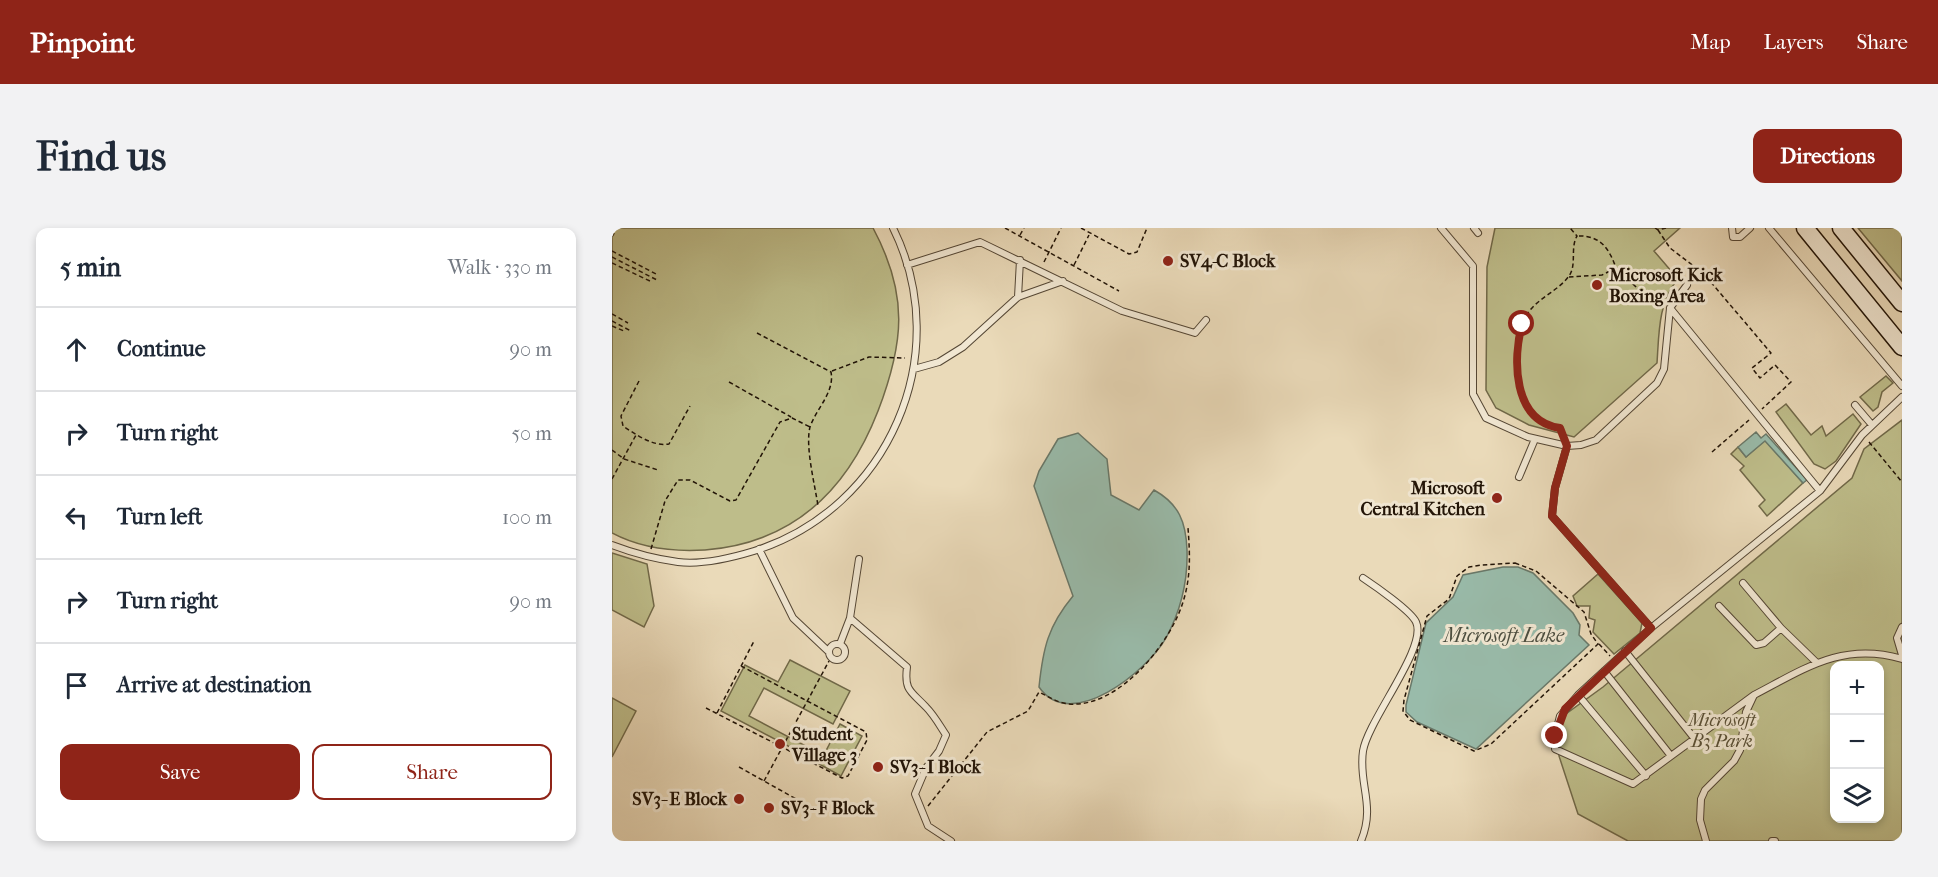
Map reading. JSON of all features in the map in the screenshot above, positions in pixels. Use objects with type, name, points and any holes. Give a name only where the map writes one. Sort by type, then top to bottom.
[{"type":"main road","points":[[1805,228],[1902,346]]},
{"type":"main road","points":[[1841,228],[1902,303]]},
{"type":"lane","points":[[612,545],[680,562],[729,558],[777,543],[820,519],[849,494],[879,457],[901,415],[914,369],[917,316],[907,265],[893,228]]},
{"type":"lane","points":[[1441,228],[1473,266],[1473,394],[1486,418],[1535,439],[1567,446],[1581,445],[1596,440],[1658,383],[1664,369],[1670,308],[1687,285]]},
{"type":"lane","points":[[1732,228],[1732,238],[1740,237],[1750,228]]},
{"type":"lane","points":[[1769,228],[1902,386]]},
{"type":"lane","points":[[907,265],[980,242],[1122,311],[1195,333],[1206,320]]},
{"type":"lane","points":[[1018,297],[1020,260]]},
{"type":"lane","points":[[914,369],[939,362],[963,347],[1018,297],[1063,281]]},
{"type":"lane","points":[[1670,308],[1820,491]]},
{"type":"lane","points":[[1902,397],[1862,435],[1820,491],[1651,628],[1578,695],[1560,716],[1555,736],[1555,749],[1632,784],[1754,695],[1816,662],[1860,652],[1902,657],[1897,638],[1902,627]]},
{"type":"lane","points":[[1855,405],[1872,425]]},
{"type":"lane","points":[[1519,477],[1535,439]]},
{"type":"lane","points":[[1567,446],[1555,488],[1552,516],[1651,628]]},
{"type":"lane","points":[[759,549],[793,618],[839,661],[845,656],[845,650],[840,644]]},
{"type":"lane","points":[[840,644],[850,618],[859,559]]},
{"type":"lane","points":[[1361,841],[1367,821],[1368,800],[1363,773],[1363,751],[1369,730],[1399,680],[1418,633],[1416,621],[1364,578]]},
{"type":"lane","points":[[1743,583],[1782,628],[1816,662]]},
{"type":"lane","points":[[1719,606],[1756,645],[1764,643],[1782,628]]},
{"type":"lane","points":[[850,618],[907,667],[905,682],[912,694],[928,708],[946,735],[939,751],[926,768],[915,794],[928,826],[951,841]]},
{"type":"lane","points":[[830,654],[834,644],[840,644]]},
{"type":"lane","points":[[1625,651],[1694,738]]},
{"type":"lane","points":[[1604,670],[1671,756]]},
{"type":"lane","points":[[1578,695],[1646,776]]},
{"type":"lane","points":[[1706,841],[1700,820],[1701,799],[1710,784],[1734,762],[1740,750],[1746,712],[1754,695]]},
{"type":"path","points":[[612,237],[617,228]]},
{"type":"path","points":[[1005,228],[1119,291]]},
{"type":"path","points":[[1020,236],[1024,228]]},
{"type":"path","points":[[1040,270],[1061,228]]},
{"type":"path","points":[[1081,228],[1129,254],[1137,252],[1148,228]]},
{"type":"path","points":[[1570,228],[1577,236],[1599,239],[1606,246],[1616,268],[1640,291]]},
{"type":"path","points":[[1655,228],[1670,248],[1704,274],[1771,353],[1752,368],[1760,378],[1775,364],[1791,382],[1712,452]]},
{"type":"path","points":[[1658,230],[1666,228]]},
{"type":"path","points":[[1074,266],[1090,233]]},
{"type":"path","points":[[1567,446],[1560,428],[1543,422],[1525,402],[1517,386],[1517,343],[1529,311],[1552,294],[1568,277],[1572,268],[1574,242],[1577,236]]},
{"type":"path","points":[[612,251],[656,274]]},
{"type":"path","points":[[612,257],[657,280]]},
{"type":"path","points":[[612,263],[652,282]]},
{"type":"path","points":[[1568,277],[1602,275],[1616,268]]},
{"type":"path","points":[[612,314],[628,323]]},
{"type":"path","points":[[612,321],[631,330]]},
{"type":"path","points":[[612,326],[624,332]]},
{"type":"path","points":[[757,333],[831,372],[833,379],[810,427],[809,439],[820,519]]},
{"type":"path","points":[[831,372],[869,357],[914,359]]},
{"type":"path","points":[[639,381],[621,416],[623,426],[636,434],[658,444],[669,444],[690,406]]},
{"type":"path","points":[[729,382],[810,427]]},
{"type":"path","points":[[649,555],[664,501],[678,480],[690,480],[730,501],[736,500],[780,422],[792,418]]},
{"type":"path","points":[[612,479],[636,434]]},
{"type":"path","points":[[1862,435],[1902,482]]},
{"type":"path","points":[[612,450],[624,459],[658,470]]},
{"type":"path","points":[[922,813],[987,732],[1028,711],[1039,692],[1059,702],[1077,704],[1101,697],[1123,684],[1154,657],[1174,624],[1188,583],[1188,528]]},
{"type":"path","points":[[1598,644],[1491,744],[1474,751],[1417,724],[1403,711],[1427,616],[1449,599],[1457,576],[1469,567],[1515,563],[1536,571],[1584,612],[1591,634],[1614,661]]},
{"type":"path","points":[[716,714],[754,642]]},
{"type":"path","points":[[764,781],[830,654]]},
{"type":"path","points":[[706,708],[842,778],[848,776],[867,740],[866,732],[741,666]]},
{"type":"path","points":[[739,767],[823,814]]},
{"type":"green space","points":[[612,228],[873,228],[893,275],[899,319],[897,341],[887,386],[865,440],[850,465],[833,488],[813,508],[790,524],[765,537],[705,550],[657,548],[612,533]]},
{"type":"green space","points":[[1495,228],[1680,228],[1654,251],[1678,279],[1671,288],[1663,308],[1657,363],[1574,437],[1529,425],[1496,408],[1486,390],[1487,267]]},
{"type":"green space","points":[[1858,228],[1902,228],[1902,281]]},
{"type":"green space","points":[[1886,376],[1893,383],[1882,392],[1878,407],[1873,411],[1860,397]]},
{"type":"green space","points":[[1786,404],[1811,435],[1822,426],[1826,436],[1853,414],[1861,424],[1836,461],[1825,469],[1814,464],[1776,412]]},
{"type":"green space","name":"Microsoft B3 Park","points":[[1902,420],[1902,841],[1628,841],[1578,814],[1559,756],[1559,719],[1603,687],[1852,478],[1864,449]]},
{"type":"green space","points":[[1765,440],[1803,483],[1767,516],[1759,506],[1765,500],[1740,470],[1744,466],[1731,454],[1738,447],[1746,457]]},
{"type":"green space","points":[[612,553],[647,564],[654,606],[644,627],[612,610]]},
{"type":"green space","points":[[1598,574],[1642,623],[1640,633],[1614,654],[1593,632],[1595,620],[1589,618],[1590,606],[1577,606],[1573,596]]},
{"type":"green space","points":[[790,660],[850,691],[833,724],[764,688],[749,716],[817,752],[813,759],[721,711],[745,665],[778,682]]},
{"type":"green space","points":[[612,698],[636,711],[612,757]]},
{"type":"green space","points":[[840,724],[862,736],[841,776],[819,764]]},
{"type":"water","points":[[1756,432],[1761,438],[1766,434],[1807,480],[1803,483],[1765,441],[1746,457],[1738,447]]},
{"type":"water","points":[[1078,433],[1107,459],[1111,495],[1139,510],[1154,490],[1170,501],[1183,522],[1187,562],[1180,606],[1166,638],[1157,651],[1143,666],[1108,692],[1088,701],[1070,704],[1053,700],[1039,687],[1048,638],[1058,617],[1073,596],[1034,486],[1039,471],[1058,439]]},
{"type":"water","name":"Microsoft Lake","points":[[1503,567],[1518,567],[1533,573],[1573,613],[1580,625],[1579,635],[1589,645],[1476,749],[1417,722],[1406,712],[1406,705],[1426,623],[1453,597],[1463,575]]},
{"type":"place","name":"SV4-C Block","points":[[1168,261]]},
{"type":"place","name":"Microsoft Kick Boxing Area","points":[[1597,285]]},
{"type":"place","name":"Microsoft Central Kitchen","points":[[1497,498]]},
{"type":"place","name":"Student Village 3","points":[[780,744]]},
{"type":"place","name":"SV3- I Block","points":[[878,767]]},
{"type":"place","name":"SV3- E Block","points":[[739,799]]},
{"type":"place","name":"SV3- F Block","points":[[769,808]]},
{"type":"route","points":[[1522,324],[1517,343],[1517,386],[1535,416],[1543,422],[1560,428],[1567,446],[1551,505],[1552,516],[1651,628],[1565,709],[1560,716],[1555,736]]}]
